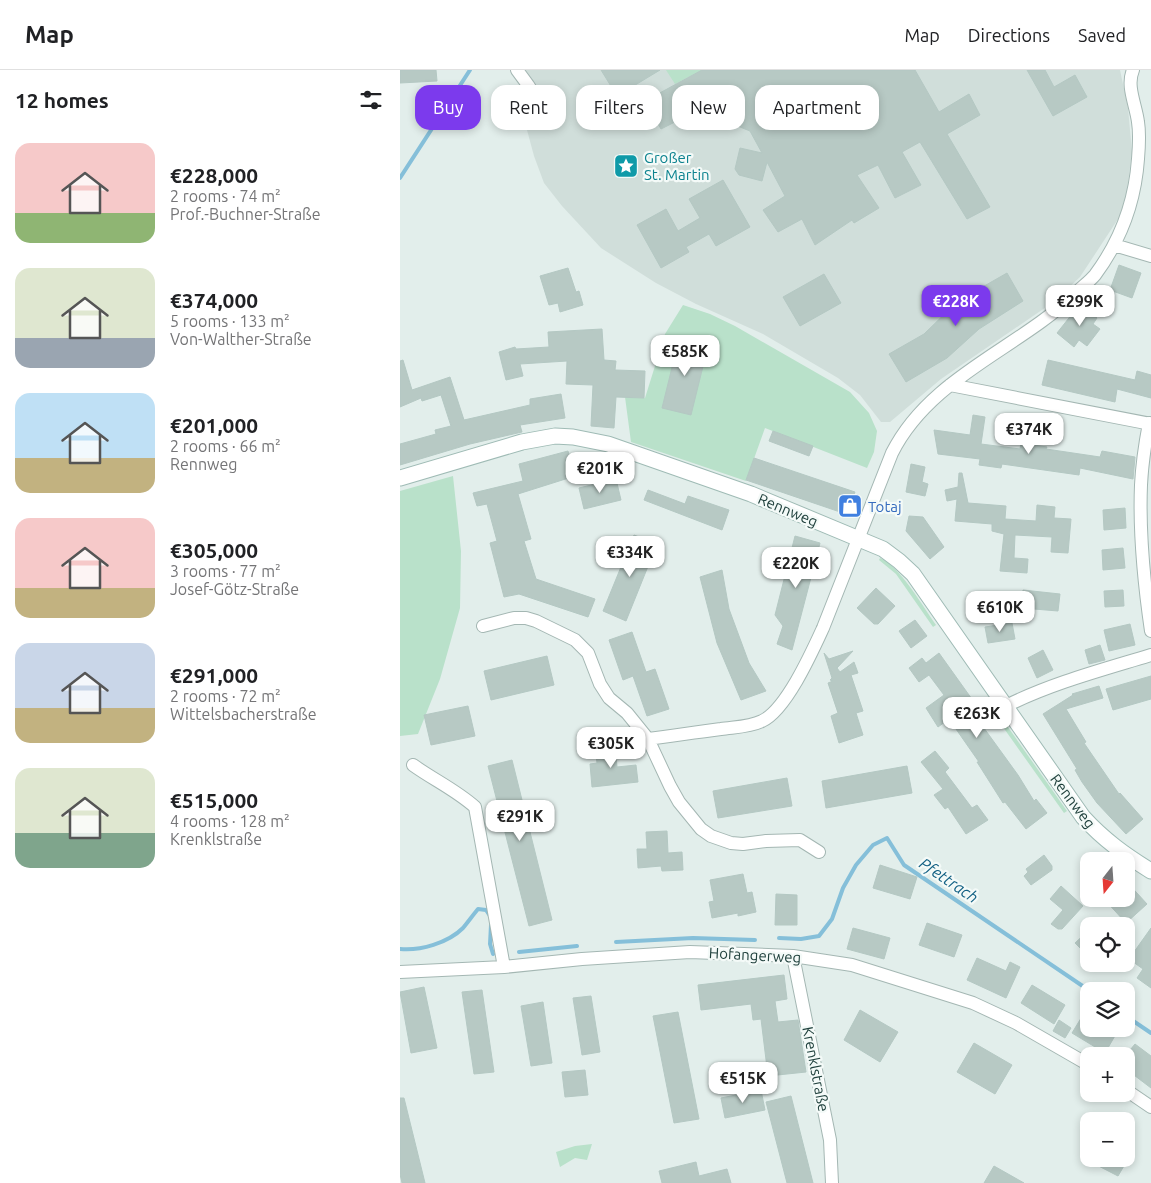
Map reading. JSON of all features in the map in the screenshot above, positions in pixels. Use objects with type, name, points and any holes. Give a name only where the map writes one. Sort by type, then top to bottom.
[{"type":"main road","name":"Rennweg","points":[[400,478],[530,440],[555,436],[573,436],[608,444],[751,494],[883,549],[899,560],[913,574],[1083,817],[1100,837],[1130,859],[1151,871]]},
{"type":"street","points":[[517,70],[528,85]]},
{"type":"street","points":[[648,739],[735,727],[762,721],[769,717],[794,685],[823,628],[899,439],[920,413],[950,385],[1053,314],[1094,276],[1114,245],[1129,210],[1134,190],[1140,140],[1130,82],[1133,70]]},
{"type":"street","points":[[1114,245],[1151,256]]},
{"type":"street","points":[[950,385],[1150,424],[1141,484],[1141,522],[1151,631]]},
{"type":"street","points":[[483,626],[514,618],[526,618],[575,640],[588,654],[600,684],[609,698],[627,713],[648,739],[679,802],[701,829],[711,836],[731,843],[743,844],[800,840],[819,852]]},
{"type":"street","points":[[1006,706],[1069,681],[1151,655]]},
{"type":"street","points":[[413,765],[438,782],[459,793],[475,807],[504,967]]},
{"type":"street","name":"Hofangerweg","points":[[400,972],[504,967],[582,959],[690,952],[793,956],[852,965],[973,1003],[1016,1023],[1080,1060]]},
{"type":"street","name":"Krenklstraße","points":[[793,956],[830,1140],[832,1183]]},
{"type":"street","points":[[1135,1096],[1151,1107]]},
{"type":"shaded area","points":[[517,70],[1120,70],[1128,108],[1132,152],[1127,191],[1120,216],[1080,277],[1052,303],[941,379],[890,422],[881,422],[860,395],[838,378],[763,334],[696,304],[656,283],[601,248],[562,206],[544,183],[527,130],[566,130],[566,85],[528,85]]},
{"type":"green space","points":[[666,70],[702,70],[675,84]]},
{"type":"green space","points":[[683,305],[710,314],[735,326],[850,392],[869,413],[877,431],[874,452],[867,468],[765,428],[746,481],[631,442],[625,397],[645,398],[665,334]]},
{"type":"green space","points":[[453,476],[461,551],[460,608],[440,679],[418,734],[400,736],[400,491]]},
{"type":"green space","points":[[880,558],[888,562],[903,578],[936,625],[933,627],[896,574],[879,560]]},
{"type":"green space","points":[[996,710],[1067,811],[1064,813],[993,713]]},
{"type":"green space","points":[[592,1144],[587,1160],[575,1158],[560,1167],[556,1152],[575,1146]]},
{"type":"building","points":[[400,70],[436,70],[437,81],[400,83]]},
{"type":"building","points":[[601,70],[660,70],[635,85],[610,85]]},
{"type":"building","points":[[702,70],[915,70],[939,112],[969,94],[980,115],[947,134],[990,207],[967,219],[920,142],[902,152],[921,185],[895,198],[878,165],[857,175],[879,208],[854,223],[852,220],[815,245],[802,219],[778,232],[763,210],[785,196],[767,162],[762,181],[739,175],[735,169],[740,148],[762,153],[750,131],[745,129],[745,85],[674,85]]},
{"type":"building","points":[[1027,70],[1045,70],[1054,87],[1075,75],[1087,97],[1053,116]]},
{"type":"building","points":[[672,86],[672,123],[662,128],[662,92]]},
{"type":"building","points":[[723,180],[750,227],[716,246],[709,234],[686,247],[689,252],[661,268],[637,225],[666,209],[678,231],[700,218],[689,199]]},
{"type":"building","points":[[1119,265],[1141,273],[1132,298],[1110,290]]},
{"type":"building","points":[[568,268],[576,292],[579,291],[583,305],[560,312],[558,303],[549,305],[540,276]]},
{"type":"building","points":[[1007,273],[1023,301],[979,329],[947,358],[906,382],[889,354],[924,334],[958,301]]},
{"type":"building","points":[[824,274],[841,303],[800,326],[783,297]]},
{"type":"building","points":[[1080,304],[1097,318],[1093,324],[1100,329],[1087,346],[1079,340],[1074,347],[1057,333]]},
{"type":"building","points":[[602,329],[604,360],[616,361],[615,370],[645,371],[644,398],[616,397],[614,428],[591,426],[593,385],[566,384],[567,361],[520,364],[523,376],[506,380],[499,352],[515,347],[516,349],[549,347],[548,332]]},
{"type":"building","points":[[679,339],[708,346],[691,415],[662,408]]},
{"type":"building","points":[[403,360],[412,390],[450,377],[464,420],[530,405],[530,399],[561,394],[565,418],[520,425],[522,432],[470,444],[400,465],[400,444],[436,434],[435,430],[451,426],[441,395],[422,401],[421,398],[400,407],[400,361]]},
{"type":"building","points":[[1048,360],[1135,380],[1137,371],[1151,375],[1151,398],[1117,389],[1115,402],[1042,385]]},
{"type":"building","points":[[973,415],[985,417],[981,444],[1020,449],[1021,443],[1047,447],[1046,449],[1100,457],[1102,451],[1135,457],[1133,479],[1080,468],[1079,475],[1002,464],[1001,468],[979,465],[980,459],[938,454],[934,430],[970,435]]},
{"type":"building","points":[[773,431],[813,446],[809,456],[769,441]]},
{"type":"building","points":[[568,451],[575,476],[518,494],[531,539],[524,541],[536,579],[595,599],[588,617],[519,594],[504,597],[490,543],[497,541],[487,504],[477,506],[473,493],[523,481],[519,464]]},
{"type":"building","points":[[754,458],[855,492],[846,514],[746,480]]},
{"type":"building","points":[[911,464],[925,467],[922,482],[928,484],[925,496],[906,492]]},
{"type":"building","points":[[959,473],[962,473],[968,503],[1006,506],[1005,519],[1036,521],[1037,505],[1055,507],[1054,518],[1071,519],[1068,553],[1051,552],[1052,537],[1015,535],[1014,558],[1028,559],[1027,573],[1000,571],[1004,534],[992,531],[992,524],[955,521],[957,499],[947,501],[945,490],[958,487]]},
{"type":"building","points":[[616,479],[621,500],[584,509],[579,488]]},
{"type":"building","points":[[648,490],[685,504],[688,496],[729,510],[722,530],[644,500]]},
{"type":"building","points":[[1125,508],[1126,528],[1104,530],[1103,510]]},
{"type":"building","points":[[909,516],[923,517],[944,547],[930,559],[906,531]]},
{"type":"building","points":[[634,535],[657,544],[626,621],[603,611]]},
{"type":"building","points":[[795,536],[820,543],[792,650],[777,644],[783,626],[775,615]]},
{"type":"building","points":[[1123,548],[1125,568],[1103,570],[1102,550]]},
{"type":"building","points":[[722,570],[729,609],[749,663],[766,691],[741,700],[717,643],[700,577]]},
{"type":"building","points":[[876,588],[895,606],[878,624],[874,624],[857,608]]},
{"type":"building","points":[[1023,590],[1060,594],[1058,611],[1022,608]]},
{"type":"building","points":[[1123,590],[1124,606],[1105,607],[1104,591]]},
{"type":"building","points":[[915,620],[927,636],[911,648],[899,631]]},
{"type":"building","points":[[1012,623],[1015,639],[988,643],[985,627]]},
{"type":"building","points":[[1130,624],[1135,645],[1109,651],[1104,630]]},
{"type":"building","points":[[632,632],[646,672],[655,669],[669,709],[647,716],[633,676],[623,680],[609,640]]},
{"type":"building","points":[[1100,645],[1105,660],[1089,664],[1085,650]]},
{"type":"building","points":[[1043,650],[1053,670],[1037,678],[1028,658]]},
{"type":"building","points":[[853,651],[837,668],[840,672],[854,662],[858,673],[851,675],[863,711],[856,713],[863,735],[839,743],[831,716],[838,713],[828,683],[833,681],[830,680],[832,678],[824,653],[829,659]]},
{"type":"building","points":[[939,653],[974,702],[968,706],[1018,775],[1034,801],[1036,799],[1047,813],[1026,829],[1005,802],[1003,803],[977,762],[979,762],[949,719],[938,727],[926,708],[944,695],[929,675],[919,682],[909,668],[922,658],[926,663]]},
{"type":"building","points":[[547,656],[554,685],[491,700],[484,671]]},
{"type":"building","points":[[1151,676],[1151,699],[1113,710],[1106,689]]},
{"type":"building","points":[[1099,686],[1103,698],[1066,709],[1086,742],[1084,743],[1119,794],[1143,819],[1126,834],[1097,803],[1082,782],[1075,770],[1077,769],[1043,714],[1072,694]]},
{"type":"building","points":[[468,706],[475,736],[431,745],[424,715]]},
{"type":"building","points":[[615,745],[617,767],[636,765],[638,782],[592,787],[590,764],[597,763],[595,747]]},
{"type":"building","points":[[935,751],[949,768],[945,772],[972,808],[977,805],[988,820],[966,834],[948,807],[945,809],[934,795],[943,789],[921,762]]},
{"type":"building","points":[[512,760],[552,920],[529,926],[488,766]]},
{"type":"building","points":[[907,766],[912,793],[826,808],[822,781]]},
{"type":"building","points":[[787,778],[792,806],[718,818],[713,791]]},
{"type":"building","points":[[667,831],[668,853],[682,852],[683,870],[662,871],[661,866],[638,868],[637,849],[647,849],[646,832]]},
{"type":"building","points":[[1044,855],[1052,866],[1052,870],[1031,885],[1024,876],[1028,872],[1026,869]]},
{"type":"building","points":[[880,865],[917,877],[910,899],[873,888]]},
{"type":"building","points":[[743,874],[747,893],[752,892],[756,912],[738,916],[738,913],[712,918],[709,902],[714,901],[710,880]]},
{"type":"building","points":[[1061,886],[1080,903],[1081,908],[1062,929],[1058,929],[1051,924],[1063,910],[1050,899]]},
{"type":"building","points":[[1135,891],[1147,904],[1133,917],[1120,917],[1112,908],[1135,908]]},
{"type":"building","points":[[776,894],[797,895],[797,925],[775,925]]},
{"type":"building","points":[[927,923],[962,935],[954,957],[919,945]]},
{"type":"building","points":[[853,928],[890,938],[884,959],[847,949]]},
{"type":"building","points":[[1151,928],[1151,988],[1137,978],[1143,969],[1135,963],[1135,951]]},
{"type":"building","points":[[1080,938],[1080,948],[1075,943]]},
{"type":"building","points":[[977,958],[1006,971],[1010,962],[1020,967],[1006,998],[967,980]]},
{"type":"building","points":[[784,975],[787,999],[775,1001],[778,1022],[798,1020],[806,1072],[768,1076],[761,1019],[753,1020],[751,1004],[701,1010],[698,985]]},
{"type":"building","points":[[1032,985],[1065,1005],[1054,1024],[1021,1003]]},
{"type":"building","points":[[424,987],[437,1048],[411,1053],[400,992]]},
{"type":"building","points":[[482,990],[494,1072],[474,1074],[462,992]]},
{"type":"building","points":[[591,996],[600,1052],[582,1055],[573,998]]},
{"type":"building","points":[[543,1002],[552,1063],[531,1066],[521,1006]]},
{"type":"building","points":[[860,1010],[898,1032],[880,1062],[844,1040]]},
{"type":"building","points":[[678,1012],[699,1119],[674,1123],[653,1016]]},
{"type":"building","points":[[1059,1020],[1071,1028],[1065,1038],[1053,1031]]},
{"type":"building","points":[[1080,1020],[1080,1037],[1114,1037],[1108,1047],[1095,1047],[1072,1033]]},
{"type":"building","points":[[974,1043],[1012,1065],[995,1094],[957,1072]]},
{"type":"building","points":[[1135,1044],[1151,1056],[1151,1088],[1135,1076],[1135,1047],[1133,1047]]},
{"type":"building","points":[[585,1070],[588,1095],[565,1097],[562,1072]]},
{"type":"building","points":[[761,1090],[765,1110],[725,1118],[721,1098]]},
{"type":"building","points":[[791,1096],[813,1183],[787,1183],[766,1102]]},
{"type":"building","points":[[400,1098],[404,1098],[425,1183],[402,1183],[400,1174]]},
{"type":"building","points":[[696,1162],[699,1176],[727,1169],[731,1183],[662,1183],[659,1171]]},
{"type":"building","points":[[994,1166],[1024,1183],[984,1183]]},
{"type":"building","points":[[1101,1167],[1123,1167],[1118,1176]]},
{"type":"waterway","points":[[400,178],[470,70]]},
{"type":"waterway","name":"Pfettrach","points":[[779,938],[801,939],[819,936],[832,919],[843,888],[856,865],[873,845],[887,838],[904,865],[1080,984]]},
{"type":"waterway","name":"Pfettrach","points":[[400,949],[416,949],[450,938],[463,928],[478,909],[486,910],[490,916]]},
{"type":"waterway","name":"Pfettrach","points":[[491,925],[490,944],[493,954]]},
{"type":"waterway","name":"Pfettrach","points":[[616,942],[693,938],[755,940]]},
{"type":"waterway","name":"Pfettrach","points":[[519,952],[577,946]]},
{"type":"waterway","name":"Pfettrach","points":[[1135,1022],[1151,1033]]},
{"type":"place","name":"Großer St. Martin","points":[[626,166]]},
{"type":"place","name":"Totaj","points":[[850,506]]}]
